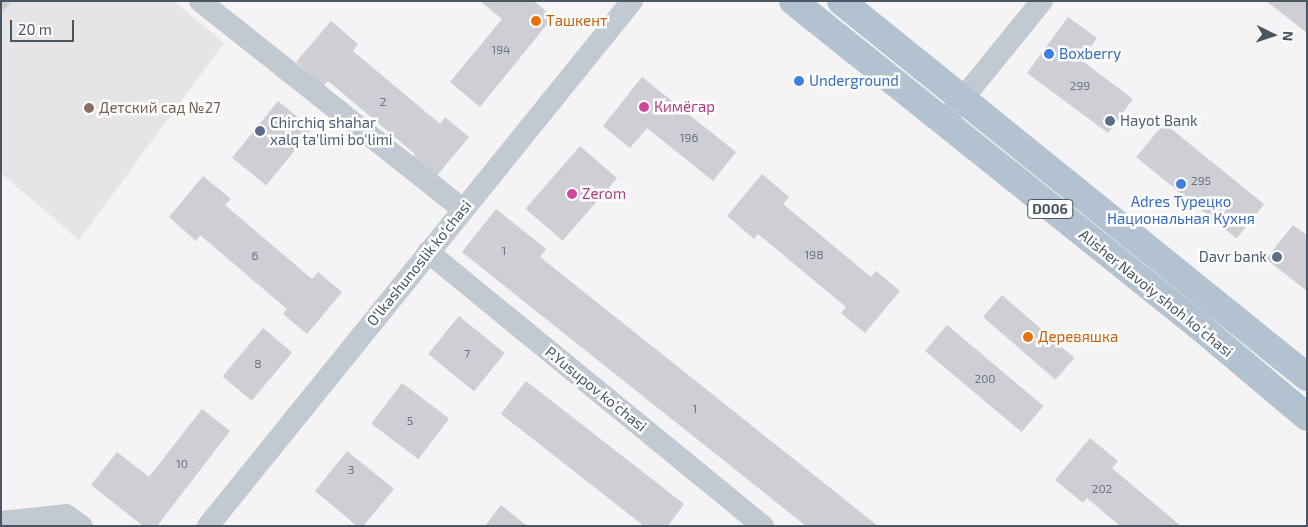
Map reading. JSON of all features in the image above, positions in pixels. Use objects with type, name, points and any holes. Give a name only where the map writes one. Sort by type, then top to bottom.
[{"type":"main road","name":"Alisher Navoiy shoh koʻchasi","points":[[793,1],[942,124],[1199,326],[1307,417]]},
{"type":"main road","name":"Alisher Navoiy shoh koʻchasi","points":[[842,1],[962,100],[1307,377]]},
{"type":"street","points":[[200,1],[462,209]]},
{"type":"street","name":"O‘lkashunoslik ko‘chasi","points":[[208,526],[462,209],[632,1]]},
{"type":"street","points":[[942,124],[1042,1]]},
{"type":"street","name":"P.Yusupov ko'chasi","points":[[428,252],[763,526]]},
{"type":"street","points":[[1,522],[66,515],[82,526]]},
{"type":"shaded area","name":"Детский сад №27","points":[[1,1],[174,1],[224,43],[79,240],[1,173]]},
{"type":"building","points":[[1,1],[12,1],[1,13]]},
{"type":"building","points":[[480,1],[534,1],[553,17],[480,107],[450,82],[502,19]]},
{"type":"building","points":[[1266,1],[1307,1],[1307,33]]},
{"type":"building","points":[[1068,17],[1097,38],[1081,60],[1133,99],[1108,133],[1027,73]]},
{"type":"building","points":[[331,21],[358,44],[353,51],[440,124],[445,117],[469,137],[434,179],[410,159],[415,154],[328,81],[323,86],[296,62]]},
{"type":"building","points":[[642,77],[736,152],[713,181],[647,128],[630,148],[603,126]]},
{"type":"building","points":[[278,101],[312,129],[266,185],[232,158]]},
{"type":"building","points":[[1164,123],[1264,204],[1237,238],[1136,157]]},
{"type":"building","name":"Zerom","points":[[580,146],[617,178],[563,241],[526,209]]},
{"type":"building","points":[[762,174],[789,197],[783,204],[871,277],[876,271],[900,291],[865,333],[841,313],[846,307],[758,234],[754,239],[727,216]]},
{"type":"building","points":[[203,176],[231,199],[225,205],[312,279],[318,272],[342,292],[307,334],[283,314],[287,309],[200,235],[196,241],[169,217]]},
{"type":"building","points":[[496,209],[546,249],[540,257],[878,526],[806,526],[462,252]]},
{"type":"building","points":[[1293,225],[1307,235],[1307,291],[1266,259]]},
{"type":"building","name":"Деревяшка","points":[[1002,295],[1074,358],[1055,380],[983,317]]},
{"type":"building","points":[[459,316],[505,353],[474,391],[428,354]]},
{"type":"building","points":[[947,325],[1044,406],[1022,432],[925,351]]},
{"type":"building","points":[[263,328],[292,352],[252,401],[223,376]]},
{"type":"building","points":[[526,381],[684,504],[668,526],[644,526],[501,414]]},
{"type":"building","points":[[402,383],[449,419],[418,459],[371,424]]},
{"type":"building","points":[[202,409],[230,431],[157,526],[143,526],[91,485],[117,452],[149,477]]},
{"type":"building","points":[[1090,438],[1118,461],[1112,468],[1181,526],[1120,526],[1087,498],[1083,503],[1055,480]]},
{"type":"building","points":[[347,451],[394,489],[363,526],[357,526],[315,491]]},
{"type":"building","points":[[501,505],[527,526],[485,526]]},
{"type":"place","name":"Ташкент","points":[[536,21]]},
{"type":"place","name":"Boxberry","points":[[1049,54]]},
{"type":"place","name":"Underground","points":[[799,81]]},
{"type":"place","name":"Кимёгар","points":[[644,107]]},
{"type":"place","name":"Детский сад №27","points":[[89,108]]},
{"type":"place","name":"Hayot Bank","points":[[1110,121]]},
{"type":"place","name":"Chirchiq shahar xalq ta'limi bo'limi","points":[[260,131]]},
{"type":"place","name":"Adres Турецко Национальная Кухня","points":[[1181,184]]},
{"type":"place","name":"Zerom","points":[[572,194]]},
{"type":"place","name":"Davr bank","points":[[1277,257]]},
{"type":"place","name":"Деревяшка","points":[[1028,337]]}]
